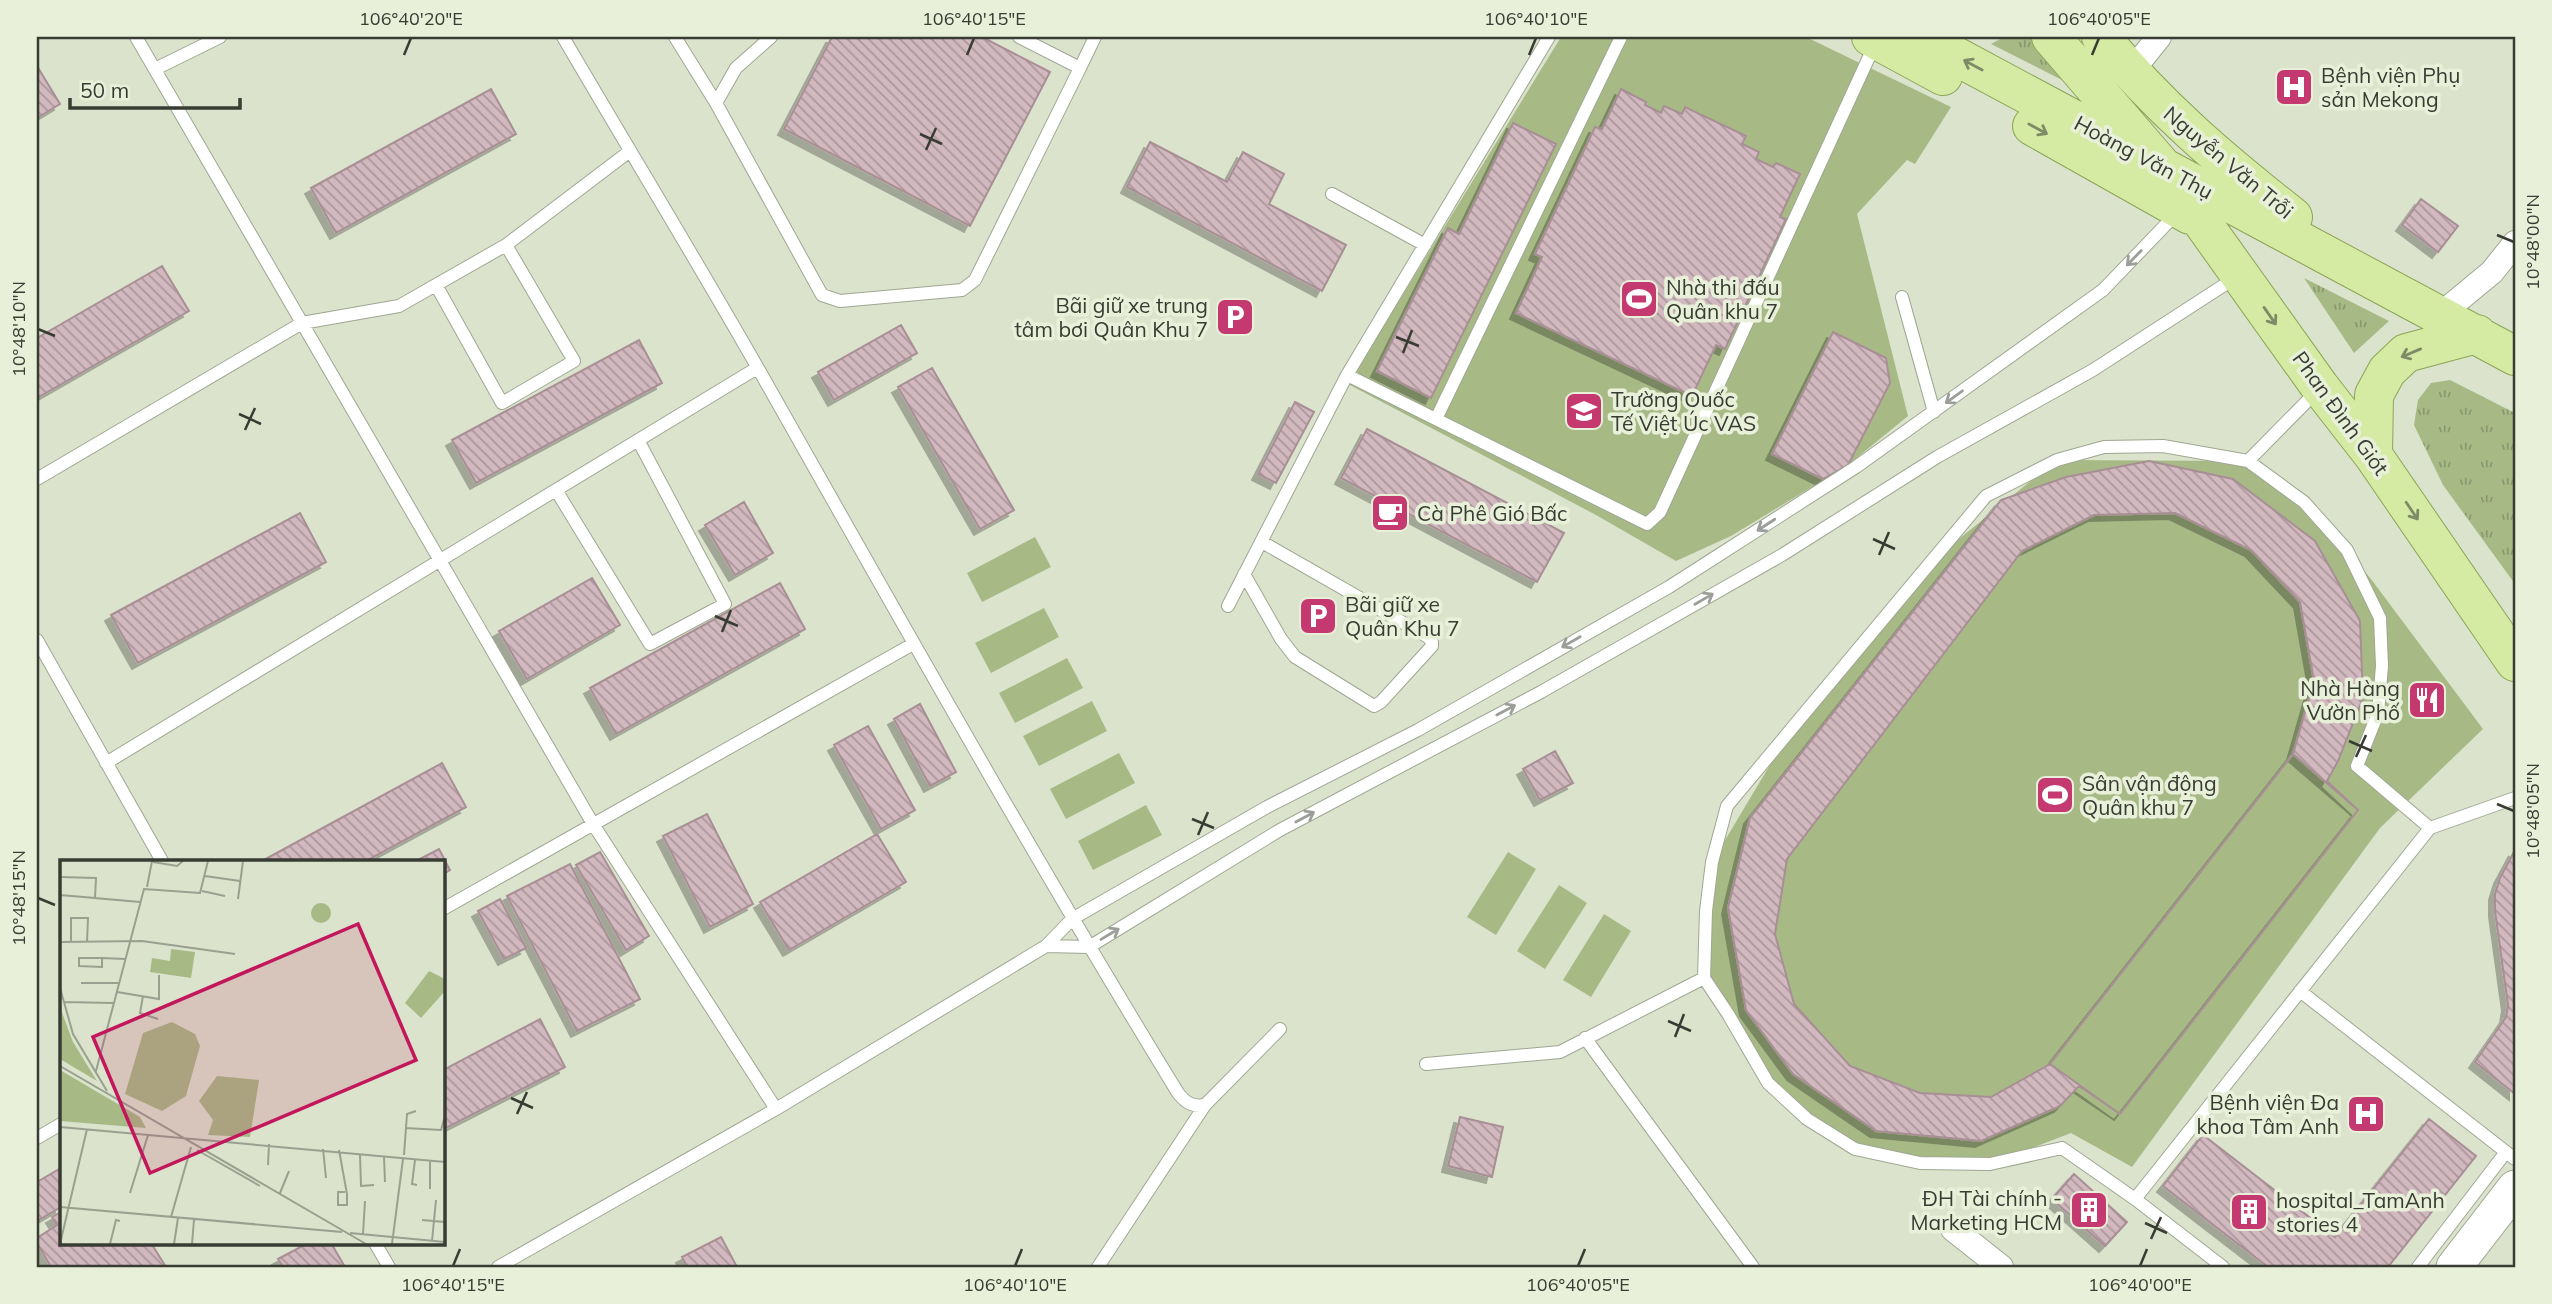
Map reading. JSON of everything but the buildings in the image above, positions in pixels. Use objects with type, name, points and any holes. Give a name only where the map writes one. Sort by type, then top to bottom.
[{"type":"main road","name":"Hoàng Văn Thụ","points":[[1920,37],[2368,277]]},
{"type":"main road","name":"Nguyễn Văn Trỗi","points":[[2051,37],[2162,166]]},
{"type":"main road","name":"Nguyễn Văn Trỗi","points":[[2101,37],[2130,73],[2175,119],[2368,277]]},
{"type":"main road","name":"Hoàng Văn Thụ","points":[[1876,38],[2191,215]]},
{"type":"main road","name":"Phan Đình Giót","points":[[2162,166],[2191,215],[2241,274],[2320,387],[2373,455],[2515,662]]},
{"type":"main road","points":[[2368,277],[2515,356]]},
{"type":"main road","points":[[2373,455],[2374,395],[2387,371],[2406,353],[2477,334]]},
{"type":"main road","points":[[2454,1267],[2515,1188]]},
{"type":"street","points":[[2130,73],[2159,37]]},
{"type":"street","points":[[2440,315],[2492,272],[2515,243]]},
{"type":"street","points":[[1953,1229],[2001,1267]]},
{"type":"lane","points":[[136,37],[593,824],[776,1110]]},
{"type":"lane","points":[[155,69],[220,37]]},
{"type":"lane","points":[[563,37],[757,368],[1072,919],[1178,1093],[1185,1101],[1195,1106],[1206,1105]]},
{"type":"lane","points":[[675,37],[716,103],[822,295],[839,301],[962,290],[975,280],[1096,37]]},
{"type":"lane","points":[[716,103],[736,68],[771,37]]},
{"type":"lane","points":[[1019,37],[1080,68]]},
{"type":"lane","points":[[1227,606],[1348,375],[1549,37]]},
{"type":"lane","points":[[1436,419],[1621,37]]},
{"type":"lane","points":[[1348,375],[1647,524],[1660,512],[1876,38]]},
{"type":"lane","points":[[37,479],[302,323],[399,306],[506,245],[630,151]]},
{"type":"lane","points":[[1332,194],[1425,246]]},
{"type":"lane","points":[[498,1267],[776,1110],[1045,946],[1072,919],[1267,807],[1418,730],[1669,587],[1856,467],[1934,412],[2103,290],[2191,215]]},
{"type":"lane","points":[[436,285],[502,403],[574,361],[506,245]]},
{"type":"lane","points":[[1045,946],[1089,947],[1280,830],[1541,692],[1782,555],[1937,457],[2093,370],[2241,274]]},
{"type":"lane","points":[[1902,298],[1934,412]]},
{"type":"lane","points":[[106,763],[757,368]]},
{"type":"lane","points":[[2248,461],[2320,387]]},
{"type":"lane","points":[[556,490],[650,644],[725,604],[638,440]]},
{"type":"lane","points":[[2223,1267],[2135,1199],[2062,1148],[1990,1164],[1920,1163],[1855,1149],[1807,1119],[1768,1083],[1704,978],[1706,911],[1712,862],[1727,806],[1986,496],[2057,460],[2104,447],[2163,446],[2248,461],[2304,502],[2347,550],[2380,618],[2382,666],[2378,713],[2357,766],[2430,828]]},
{"type":"lane","points":[[1244,574],[1295,657],[1374,706],[1381,702],[1432,646],[1433,642],[1427,638],[1262,542]]},
{"type":"lane","points":[[37,639],[161,860]]},
{"type":"lane","points":[[444,908],[913,644]]},
{"type":"lane","points":[[2135,1199],[2430,828],[2515,798]]},
{"type":"lane","points":[[1426,1064],[1560,1052],[1704,978]]},
{"type":"lane","points":[[2300,991],[2511,1155],[2418,1267]]},
{"type":"lane","points":[[1098,1267],[1206,1105],[1280,1029]]},
{"type":"lane","points":[[1585,1038],[1753,1267]]},
{"type":"lane","points":[[37,1138],[60,1125]]},
{"type":"lane","points":[[376,1244],[389,1267]]},
{"type":"green space","name":"Nhà thi đấu Quân khu 7","points":[[1561,37],[1806,37],[1951,107],[1915,164],[1907,160],[1857,214],[1908,416],[1848,465],[1731,536],[1676,561],[1596,515],[1348,384]]},
{"type":"green space","points":[[2004,37],[2031,37],[2064,81],[1991,44]]},
{"type":"green space","points":[[2304,278],[2389,321],[2354,353]]},
{"type":"green space","points":[[2450,380],[2515,413],[2515,584],[2443,485],[2414,425],[2418,400],[2431,383]]},
{"type":"green space","name":"Sân vận động Quân khu 7","points":[[2057,460],[2248,461],[2347,550],[2483,729],[2380,828],[2132,1167],[2071,1133],[1990,1164],[1855,1149],[1768,1083],[1704,978],[1712,862],[1795,723],[1929,563],[1990,514],[2001,500],[2012,496]]},
{"type":"green space","points":[[1035,537],[1051,567],[982,602],[967,573]]},
{"type":"green space","points":[[1044,608],[1059,637],[991,673],[975,643]]},
{"type":"green space","points":[[1067,658],[1083,688],[1015,723],[999,693]]},
{"type":"green space","points":[[1092,701],[1107,731],[1039,766],[1023,736]]},
{"type":"green space","points":[[1119,753],[1135,783],[1066,819],[1050,789]]},
{"type":"green space","points":[[1146,805],[1162,835],[1093,870],[1078,841]]},
{"type":"green space","points":[[1508,852],[1536,869],[1496,935],[1467,917]]},
{"type":"green space","points":[[1559,885],[1587,903],[1545,969],[1517,951]]},
{"type":"green space","points":[[1604,914],[1631,931],[1591,997],[1563,980]]},
{"type":"place","name":"Bệnh viện Phụ sản Mekong","points":[[2294,87]]},
{"type":"place","name":"Nhà thi đấu Quân khu 7","points":[[1639,299]]},
{"type":"place","name":"Bãi giữ xe trung tâm bơi Quân Khu 7","points":[[1235,317]]},
{"type":"place","name":"Trường Quốc Tế Việt Úc VAS","points":[[1584,411]]},
{"type":"place","name":"Cà Phê Gió Bấc","points":[[1390,513]]},
{"type":"place","name":"Bãi giữ xe Quân Khu 7","points":[[1318,616]]},
{"type":"place","name":"Nhà Hàng Vườn Phố","points":[[2427,700]]},
{"type":"place","name":"Sân vận động Quân khu 7","points":[[2055,795]]},
{"type":"place","name":"Bệnh viện Đa khoa Tâm Anh","points":[[2366,1114]]},
{"type":"place","name":"ĐH Tài chính - Marketing HCM","points":[[2089,1210]]},
{"type":"place","name":"hospital_TamAnh stories 4","points":[[2249,1212]]}]
